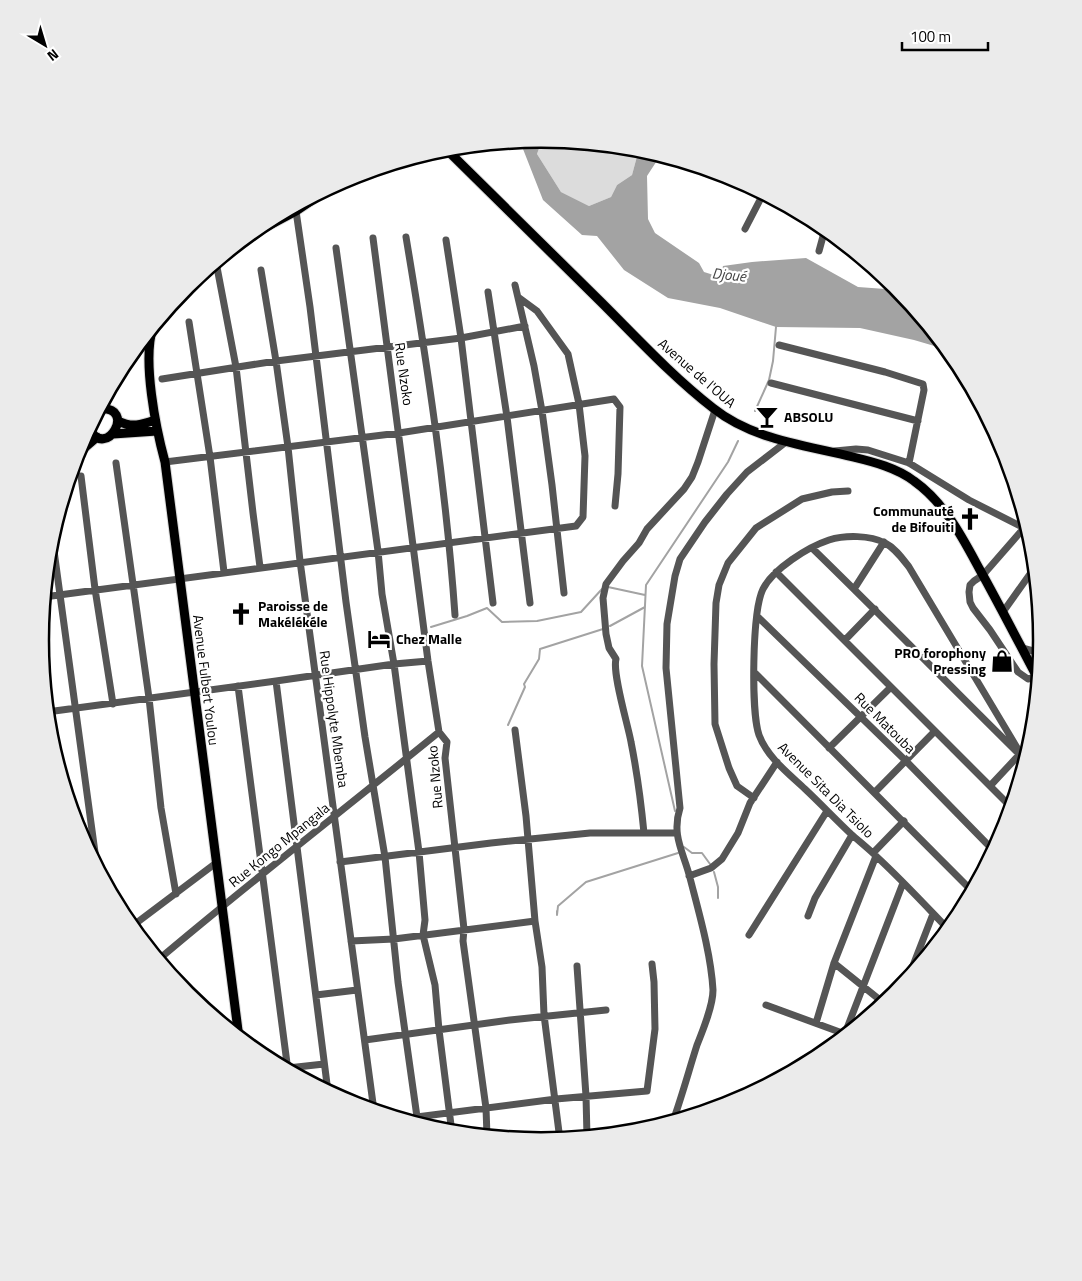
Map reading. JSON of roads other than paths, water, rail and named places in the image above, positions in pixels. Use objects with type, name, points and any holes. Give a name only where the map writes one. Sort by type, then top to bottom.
[{"type":"main road","name":"Avenue de l'OUA","points":[[453,156],[670,371],[715,410],[742,426],[786,442],[833,451],[900,472],[923,487],[943,508],[952,521],[983,575],[1032,669]]},
{"type":"main road","name":"Avenue Fulbert Youlou","points":[[151,340],[149,350],[155,420],[164,462],[238,1028]]},
{"type":"main road","points":[[107,410],[116,416],[118,421],[118,426],[113,434]]},
{"type":"main road","points":[[118,421],[135,426],[155,420]]},
{"type":"main road","points":[[95,434],[97,437],[105,438],[113,434],[157,431]]},
{"type":"main road","points":[[91,442],[97,437]]},
{"type":"street","points":[[745,229],[760,200]]},
{"type":"street","points":[[296,213],[356,669],[373,786],[386,857],[398,982],[416,1117]]},
{"type":"street","points":[[406,237],[436,427],[450,541],[455,615]]},
{"type":"street","name":"Rue Nzoko","points":[[373,238],[428,661],[439,732],[447,742],[445,758],[464,930],[463,941],[486,1108],[487,1130]]},
{"type":"street","points":[[819,251],[823,238]]},
{"type":"street","points":[[446,240],[461,338],[494,604]]},
{"type":"street","points":[[336,248],[378,551],[382,594],[394,664],[419,852],[424,920],[423,935],[435,985],[451,1124]]},
{"type":"street","points":[[217,269],[236,366],[260,567]]},
{"type":"street","name":"Rue Hippolyte Mbemba","points":[[261,270],[288,447],[300,561],[373,1103]]},
{"type":"street","points":[[515,285],[542,410],[564,593]]},
{"type":"street","points":[[488,292],[507,417],[530,603]]},
{"type":"street","points":[[51,595],[450,541],[576,526],[583,517],[585,456],[579,404],[568,354],[537,311],[518,297]]},
{"type":"street","points":[[189,322],[210,457],[224,572]]},
{"type":"street","points":[[162,379],[236,366],[461,338],[525,326]]},
{"type":"street","points":[[779,346],[921,382],[924,385],[924,390],[909,463]]},
{"type":"street","points":[[771,383],[918,421]]},
{"type":"street","points":[[164,462],[472,422],[614,399],[620,406],[615,506]]},
{"type":"street","points":[[644,833],[640,794],[614,663],[616,659],[608,648],[603,598],[606,584],[639,543],[647,529],[684,489],[692,477],[715,410]]},
{"type":"street","points":[[675,1114],[708,1014],[713,992],[708,957],[690,876],[680,852],[677,833],[676,819],[680,808],[666,662],[667,624],[674,576],[680,559],[704,522],[727,494],[747,472],[786,442]]},
{"type":"street","points":[[833,451],[868,450],[909,463],[978,505],[1019,526]]},
{"type":"street","points":[[116,463],[149,698],[161,808],[176,894]]},
{"type":"street","points":[[81,476],[95,589],[113,704]]},
{"type":"street","points":[[754,798],[737,786],[715,724],[714,664],[719,585],[728,562],[756,528],[802,499],[832,492],[848,491]]},
{"type":"street","points":[[1021,534],[983,575],[970,585],[970,602],[1018,672],[1028,679],[1031,679]]},
{"type":"street","name":"Avenue Sita Dia Tsiolo","points":[[884,542],[863,537],[829,540],[800,555],[776,572],[762,591],[757,616],[754,672],[756,724],[762,744],[777,762],[875,855],[943,924]]},
{"type":"street","points":[[854,589],[884,542],[897,552],[908,567],[1020,753]]},
{"type":"street","points":[[812,548],[1019,755],[990,786]]},
{"type":"street","points":[[55,561],[94,846]]},
{"type":"street","points":[[776,572],[1006,802]]},
{"type":"street","points":[[1003,612],[1029,580]]},
{"type":"street","points":[[845,640],[875,609]]},
{"type":"street","name":"Rue Matouba","points":[[757,616],[861,716],[988,845]]},
{"type":"street","points":[[1022,648],[1033,651]]},
{"type":"street","points":[[54,711],[356,669],[428,661]]},
{"type":"street","points":[[754,672],[967,886]]},
{"type":"street","points":[[276,681],[327,1084]]},
{"type":"street","points":[[238,686],[287,1062]]},
{"type":"street","points":[[829,748],[890,687]]},
{"type":"street","points":[[515,730],[535,921],[542,967],[544,1016],[559,1132]]},
{"type":"street","name":"Rue Kongo Mpangala","points":[[163,956],[222,906],[297,848],[439,732]]},
{"type":"street","points":[[875,792],[934,732]]},
{"type":"street","points":[[690,876],[712,868],[722,859],[738,833],[750,803],[777,762]]},
{"type":"street","points":[[749,935],[827,811]]},
{"type":"street","points":[[816,1024],[834,963],[875,855],[904,822]]},
{"type":"street","points":[[340,862],[527,839],[596,833],[677,833]]},
{"type":"street","points":[[808,916],[815,898],[852,835]]},
{"type":"street","points":[[138,922],[216,863]]},
{"type":"street","points":[[849,1025],[903,883]]},
{"type":"street","points":[[915,960],[933,914]]},
{"type":"street","points":[[351,941],[394,939],[535,921]]},
{"type":"street","points":[[834,963],[878,999]]},
{"type":"street","points":[[426,1119],[449,1112],[556,1099],[647,1091],[655,1029],[652,964]]},
{"type":"street","points":[[578,966],[586,1096],[586,1131]]},
{"type":"street","points":[[316,995],[357,990]]},
{"type":"street","points":[[766,1006],[839,1033]]},
{"type":"street","points":[[365,1040],[406,1033],[606,1010]]},
{"type":"street","points":[[298,1068],[324,1064]]},
{"type":"water","name":"Djoué","points":[[539,148],[537,154],[561,192],[589,206],[611,197],[617,185],[632,175],[637,158],[656,162],[647,176],[648,219],[655,233],[699,263],[704,272],[720,277],[723,266],[806,258],[858,287],[886,289],[936,346],[860,328],[776,327],[720,308],[668,298],[624,270],[597,236],[582,235],[543,200],[523,149]]},
{"type":"waterway","points":[[755,411],[769,380],[776,327]]},
{"type":"waterway","points":[[675,811],[642,666],[646,585],[728,462],[738,441]]},
{"type":"waterway","points":[[608,587],[645,595]]},
{"type":"waterway","points":[[431,627],[487,608],[502,622],[537,621],[581,612],[602,589]]},
{"type":"waterway","points":[[610,626],[645,607]]},
{"type":"waterway","points":[[508,725],[525,687],[524,684],[539,659],[540,649],[603,629]]},
{"type":"waterway","points":[[684,847],[692,853],[702,853],[710,864]]},
{"type":"waterway","points":[[557,911],[557,915],[558,906],[586,882],[678,853]]},
{"type":"waterway","points":[[714,872],[718,887],[718,898]]},
{"type":"place","name":"ABSOLU","points":[[767,417]]},
{"type":"place","name":"Communauté de Bifouiti","points":[[970,519]]},
{"type":"place","name":"Paroisse de Makélékéle","points":[[241,614]]},
{"type":"place","name":"Chez Malle","points":[[379,639]]},
{"type":"place","name":"PRO forophony Pressing","points":[[1002,661]]}]
